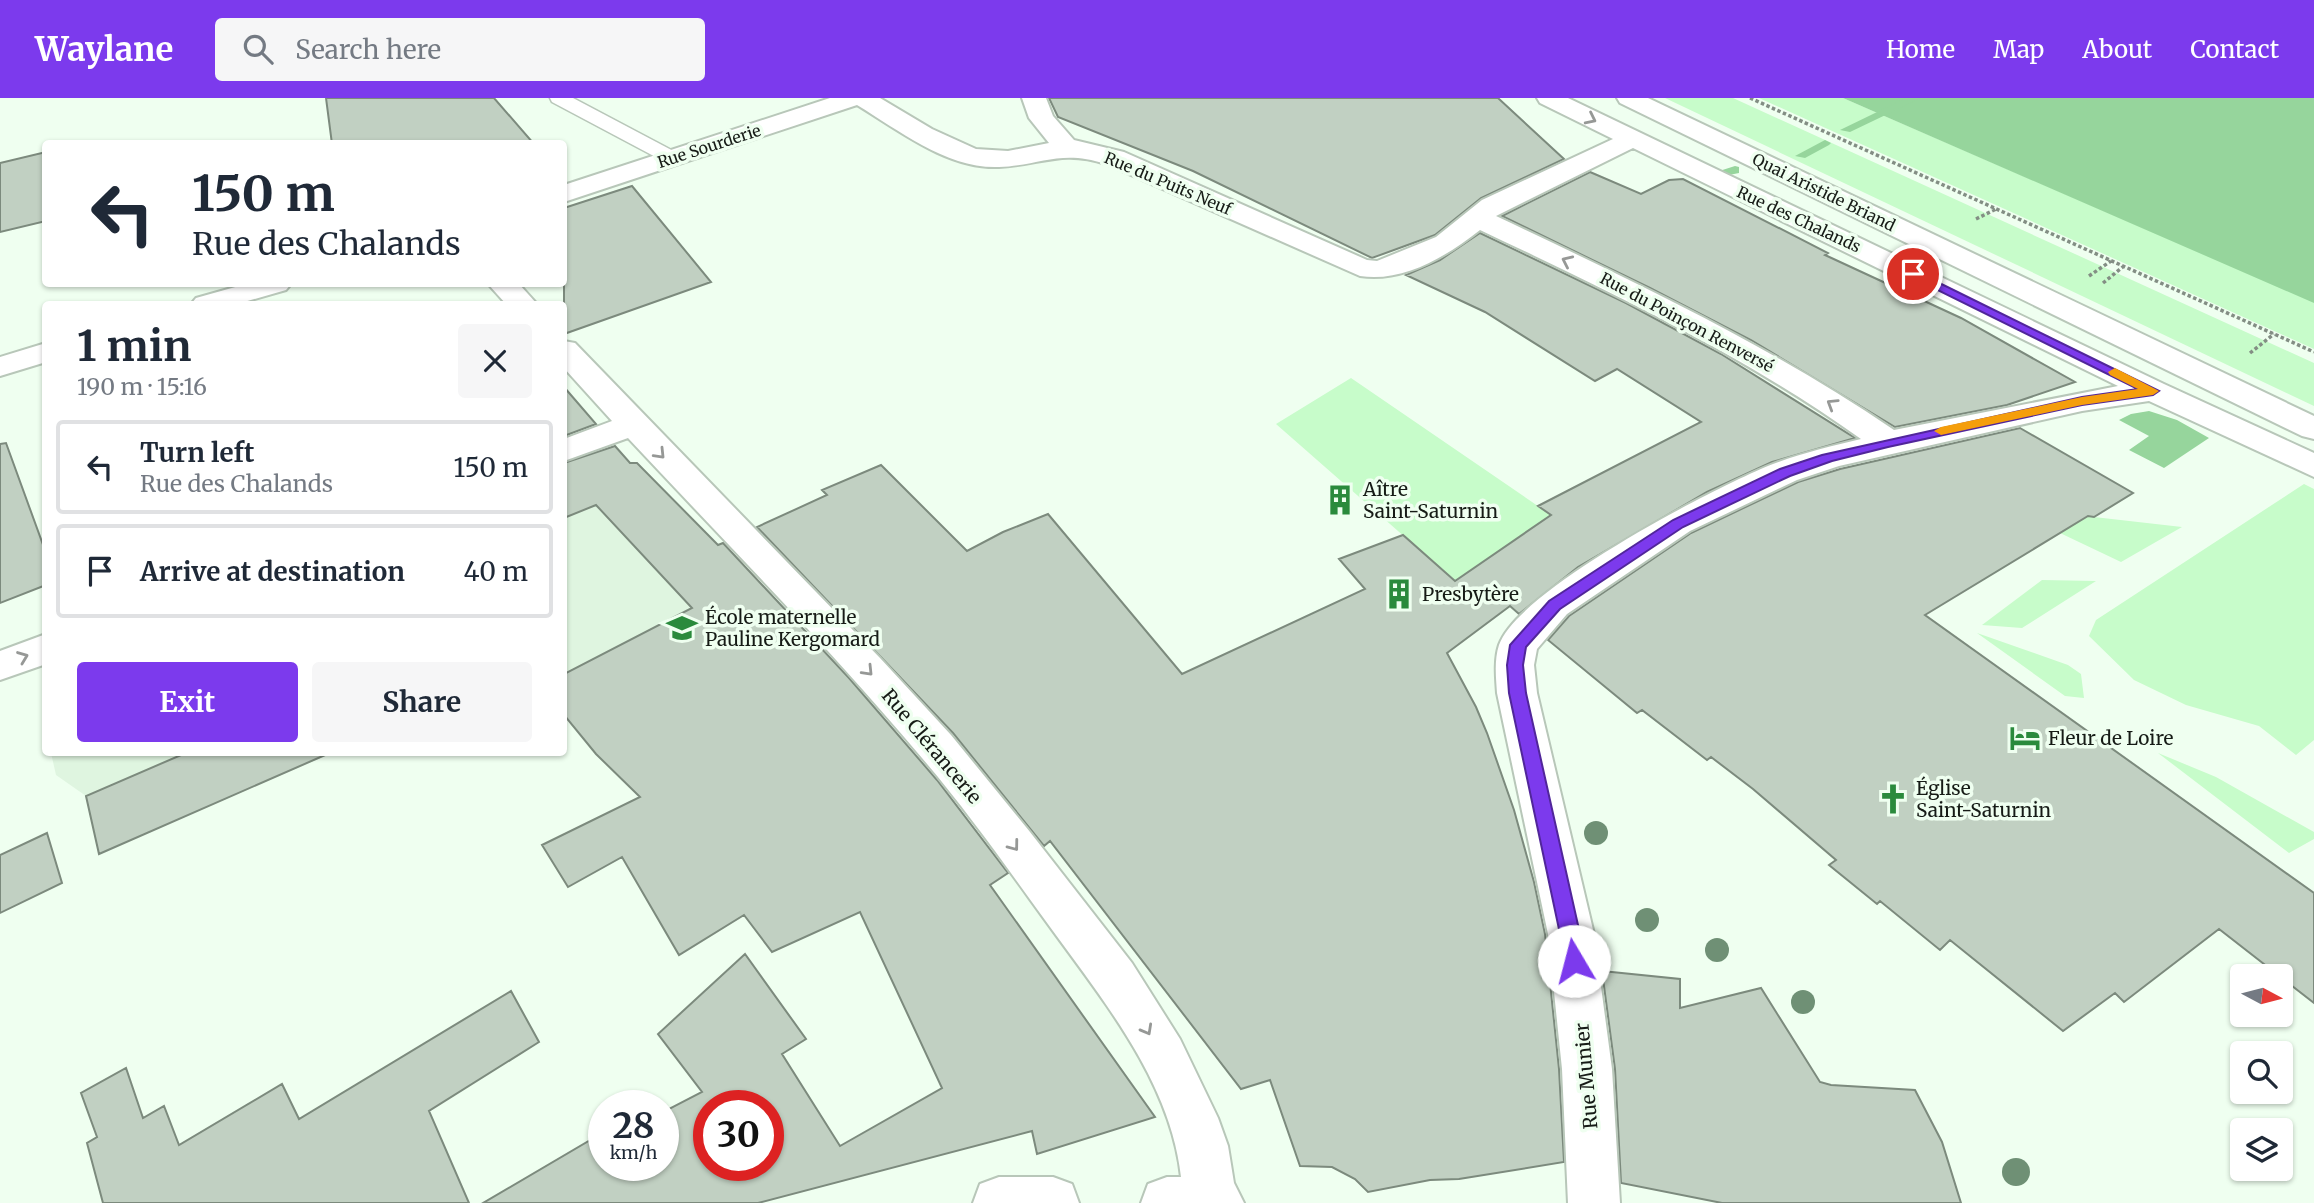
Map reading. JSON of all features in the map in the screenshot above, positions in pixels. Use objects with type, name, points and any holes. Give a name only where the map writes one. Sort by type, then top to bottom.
[{"type":"street","name":"Rue Sourderie","points":[[567,193],[854,98]]},
{"type":"street","name":"Rue du Puits Neuf","points":[[863,98],[953,150],[971,156],[1009,159],[1067,148],[1090,150],[1115,158],[1360,267],[1377,270],[1393,267],[1446,243],[1477,218]]},
{"type":"street","points":[[1034,98],[1041,118],[1067,148]]},
{"type":"street","name":"Rue des Chalands","points":[[1549,98],[2311,470]]},
{"type":"street","name":"Quai Aristide Briand","points":[[1629,98],[2314,429]]},
{"type":"street","points":[[1477,218],[1492,206],[1632,139]]},
{"type":"street","name":"Rue du Poinçon Renversé","points":[[1477,218],[1757,357],[1888,442]]},
{"type":"street","points":[[216,301],[266,287]]},
{"type":"street","points":[[506,287],[519,301]]},
{"type":"street","points":[[0,367],[42,353]]},
{"type":"street","name":"Rue Clérancerie","points":[[567,353],[632,425],[910,715],[958,773],[1115,978],[1138,1012],[1184,1097],[1201,1139],[1198,1203]]},
{"type":"street","name":"Rue Munier","points":[[1594,1203],[1587,1069],[1571,934],[1517,693],[1515,665],[1518,645],[1554,605],[1678,523],[1785,472],[1888,442],[2082,401],[2153,391]]},
{"type":"street","points":[[567,450],[632,425]]},
{"type":"street","points":[[0,666],[42,650]]},
{"type":"street","points":[[999,1203],[1053,1203]]},
{"type":"lane","points":[[559,98],[672,158]]},
{"type":"path","points":[[1750,98],[2314,352]]},
{"type":"shaded area","points":[[1665,98],[1733,98],[2314,363],[2314,406]]},
{"type":"shaded area","points":[[1759,98],[1843,98],[2314,302],[2314,349]]},
{"type":"shaded area","points":[[1843,98],[2314,98],[2314,303]]},
{"type":"shaded area","points":[[1351,378],[1551,515],[1455,581],[1276,424]]},
{"type":"shaded area","points":[[2149,411],[2177,420],[2209,438],[2164,468],[2129,450],[2149,436],[2119,420],[2131,414]]},
{"type":"shaded area","name":"École maternelle Pauline Kergomard","points":[[606,462],[637,463],[858,686],[775,729],[626,783],[567,718],[567,477]]},
{"type":"shaded area","points":[[2304,484],[2314,489],[2314,740],[2296,755],[2259,726],[2186,705],[2134,680],[2089,636],[2096,620]]},
{"type":"shaded area","points":[[2088,516],[2182,527],[2121,562],[2060,533]]},
{"type":"shaded area","points":[[2042,580],[2096,581],[2022,628],[1982,625]]},
{"type":"shaded area","points":[[1977,633],[2068,665],[2081,674],[2084,698],[2065,696]]},
{"type":"shaded area","points":[[2158,753],[2216,777],[2314,832],[2314,839],[2289,853]]},
{"type":"shaded area","points":[[52,756],[325,756],[99,854],[86,796],[56,775]]},
{"type":"building","points":[[326,98],[494,98],[531,140],[331,140]]},
{"type":"building","points":[[1049,98],[1498,98],[1564,159],[1481,198],[1435,235],[1372,258],[1193,171],[1058,117]]},
{"type":"building","points":[[42,153],[42,222],[0,232],[0,163]]},
{"type":"building","points":[[1590,172],[1641,194],[1669,180],[1683,179],[1828,253],[1825,255],[1961,318],[2075,382],[2007,405],[1895,427],[1751,340],[1502,216]]},
{"type":"building","points":[[632,186],[711,282],[567,333],[564,287],[567,287],[567,207]]},
{"type":"building","points":[[1480,233],[1626,303],[1721,354],[1855,438],[1772,462],[1707,492],[1578,567],[1519,614],[1510,606],[1447,653],[1487,733],[1514,810],[1534,882],[1545,934],[1559,1069],[1564,1162],[1459,1179],[1430,1180],[1368,1192],[1355,1179],[1332,1167],[1300,1166],[1270,1080],[1241,1089],[1050,841],[1044,846],[953,733],[757,527],[827,495],[822,490],[881,465],[967,551],[1003,532],[1048,514],[1182,674],[1365,589],[1339,559],[1403,535],[1455,581],[1551,515],[1538,506],[1701,422],[1617,369],[1595,381],[1485,312],[1406,275],[1440,260]]},
{"type":"building","points":[[567,390],[596,424],[567,435]]},
{"type":"building","points":[[2020,428],[2133,493],[2094,517],[2088,516],[1925,615],[2314,893],[2314,1003],[2293,987],[2293,964],[2264,964],[2219,929],[2124,1002],[2115,993],[2063,1031],[1950,940],[1940,950],[1880,901],[1877,904],[1829,865],[1836,860],[1753,789],[1711,757],[1707,760],[1642,710],[1637,713],[1548,640],[1569,616],[1691,533],[1798,482],[1840,469]]},
{"type":"building","points":[[6,443],[42,542],[42,587],[0,603],[0,444]]},
{"type":"building","points":[[615,446],[630,463],[637,463],[718,545],[723,543],[849,678],[937,780],[1008,873],[990,885],[1155,1117],[1037,1154],[1032,1131],[758,1203],[483,1203],[588,1141],[588,1181],[679,1181],[679,1104],[693,1097],[693,1181],[784,1181],[784,1090],[700,1090],[658,1034],[745,954],[806,1039],[782,1054],[840,1146],[942,1088],[860,912],[772,952],[744,915],[679,955],[622,857],[568,887],[542,845],[640,797],[596,754],[567,719],[567,672],[692,608],[596,505],[567,517],[567,462]]},
{"type":"building","points":[[179,756],[323,756],[99,854],[86,796]]},
{"type":"building","points":[[47,833],[62,883],[0,913],[0,855]]},
{"type":"building","points":[[1602,971],[1680,979],[1680,1008],[1761,988],[1820,1082],[1915,1090],[1942,1142],[1961,1203],[1722,1203],[1621,1183],[1615,1069]]},
{"type":"building","points":[[511,991],[539,1042],[429,1111],[469,1203],[103,1203],[87,1143],[97,1137],[81,1093],[126,1068],[143,1118],[164,1106],[179,1145],[282,1084],[299,1119]]},
{"type":"waterway","points":[[1846,130],[1915,98]]},
{"type":"waterway","points":[[1801,156],[1825,143]]},
{"type":"waterway","points":[[1719,173],[1735,170]]},
{"type":"slow traffic","points":[[1941,431],[2082,401],[2153,391],[2115,372]]},
{"type":"place","name":"Aître Saint-Saturnin","points":[[1340,500]]},
{"type":"place","name":"Presbytère","points":[[1399,594]]},
{"type":"place","name":"École maternelle Pauline Kergomard","points":[[682,628]]},
{"type":"place","name":"Fleur de Loire","points":[[2025,738]]},
{"type":"place","name":"Église Saint-Saturnin","points":[[1893,799]]},
{"type":"route","points":[[1574,961],[1571,934],[1517,693],[1515,665],[1518,645],[1554,605],[1678,523],[1785,472],[1888,442],[2082,401],[2153,391],[1913,274]]}]
